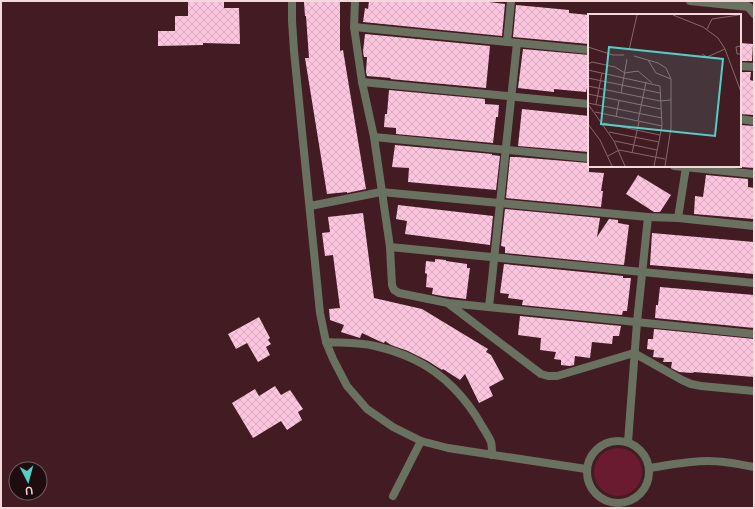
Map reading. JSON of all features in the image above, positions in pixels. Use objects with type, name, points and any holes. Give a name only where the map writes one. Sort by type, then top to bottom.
[{"type":"street","points":[[292,1],[294,51],[320,313],[326,342],[347,386],[368,409],[393,427],[421,441],[448,448],[586,469]]},
{"type":"street","points":[[355,1],[354,27],[362,82],[374,137],[390,247],[392,285],[394,290],[399,293],[448,303],[754,334]]},
{"type":"street","points":[[507,42],[511,1]]},
{"type":"street","points":[[690,1],[749,7]]},
{"type":"street","points":[[354,27],[588,50]]},
{"type":"street","points":[[489,307],[517,43]]},
{"type":"street","points":[[741,66],[754,67]]},
{"type":"street","points":[[362,82],[588,104]]},
{"type":"street","points":[[741,119],[754,121]]},
{"type":"street","points":[[374,137],[588,158]]},
{"type":"street","points":[[678,218],[686,167],[754,174]]},
{"type":"street","points":[[310,206],[382,192],[754,226]]},
{"type":"street","points":[[628,442],[634,353],[648,217]]},
{"type":"street","points":[[390,247],[754,283]]},
{"type":"street","points":[[448,303],[541,374],[557,376],[634,353],[691,384],[754,391]]},
{"type":"street","points":[[326,342],[353,343],[375,346],[416,360],[451,385],[466,401],[490,442],[492,455]]},
{"type":"street","points":[[618,440],[628,442],[636,446],[647,460],[649,478],[646,488],[639,496],[620,506],[599,497],[591,489],[587,480],[586,469],[588,460],[593,451],[600,445],[618,440]]},
{"type":"street","points":[[393,496],[421,441]]},
{"type":"street","points":[[649,468],[687,462],[707,461],[727,462],[754,467]]},
{"type":"shaded area","points":[[613,448],[623,448],[635,455],[642,467],[642,477],[635,489],[623,496],[613,496],[605,492],[598,485],[594,477],[594,467],[598,459],[605,452]]},
{"type":"building","points":[[188,1],[224,1],[224,8],[239,8],[240,44],[203,43],[203,45],[158,46],[158,31],[175,31],[175,16],[188,16]]},
{"type":"building","points":[[340,1],[340,51],[343,50],[366,189],[347,193],[327,194],[305,58],[309,58],[304,2]]},
{"type":"building","points":[[369,1],[481,1],[505,4],[502,36],[363,22],[365,8],[368,9]]},
{"type":"building","points":[[516,5],[569,10],[569,13],[588,15],[588,44],[513,37]]},
{"type":"building","points":[[365,34],[490,46],[486,88],[367,76],[367,57],[364,57],[363,52]]},
{"type":"building","points":[[741,43],[753,44],[752,61],[741,61]]},
{"type":"building","points":[[523,49],[588,55],[588,83],[586,92],[554,89],[554,92],[518,88]]},
{"type":"building","points":[[741,72],[751,72],[750,80],[754,81],[754,115],[741,114]]},
{"type":"building","points":[[389,90],[485,99],[485,104],[499,105],[493,143],[396,134],[396,128],[384,127],[385,114],[387,114]]},
{"type":"building","points":[[522,109],[588,116],[588,152],[518,146]]},
{"type":"building","points":[[741,125],[754,126],[754,168],[741,167]]},
{"type":"building","points":[[395,145],[500,156],[496,190],[408,182],[409,168],[392,167]]},
{"type":"building","points":[[510,157],[588,163],[589,172],[604,173],[601,191],[603,191],[601,207],[506,198]]},
{"type":"building","points":[[638,175],[671,195],[660,212],[654,212],[626,194]]},
{"type":"building","points":[[706,175],[748,179],[748,187],[754,188],[754,219],[694,214],[695,196],[703,197]]},
{"type":"building","points":[[398,205],[493,216],[490,245],[405,234],[407,221],[396,219]]},
{"type":"building","points":[[505,209],[600,218],[597,237],[609,219],[618,220],[618,223],[629,225],[624,265],[505,253],[505,247],[501,246]]},
{"type":"building","points":[[363,213],[374,298],[422,309],[488,349],[486,352],[491,355],[504,379],[489,387],[493,396],[479,403],[465,374],[460,380],[428,361],[385,341],[384,343],[362,333],[360,338],[341,332],[344,325],[330,320],[329,309],[340,308],[333,255],[325,256],[322,233],[330,232],[328,217]]},
{"type":"building","points":[[652,233],[754,242],[754,274],[650,265]]},
{"type":"building","points":[[435,259],[467,264],[467,268],[470,268],[466,299],[432,294],[433,288],[426,287],[426,261],[435,262]]},
{"type":"building","points":[[504,264],[631,278],[627,311],[623,311],[622,315],[522,305],[523,300],[508,298],[509,294],[500,293]]},
{"type":"building","points":[[660,287],[754,295],[754,328],[655,318]]},
{"type":"building","points":[[520,316],[621,326],[619,336],[613,336],[612,344],[592,342],[590,358],[575,356],[574,365],[570,366],[561,365],[561,360],[554,359],[556,352],[540,350],[541,338],[518,335]]},
{"type":"building","points":[[259,317],[270,338],[268,340],[271,344],[266,347],[270,355],[258,362],[247,343],[236,349],[228,334]]},
{"type":"building","points":[[654,329],[754,339],[754,377],[679,372],[671,368],[672,362],[663,362],[664,358],[653,357],[654,350],[647,349],[648,339],[653,339]]},
{"type":"building","points":[[275,386],[281,395],[290,390],[303,409],[298,412],[302,420],[287,430],[281,421],[253,438],[232,403],[255,389],[259,396]]}]
